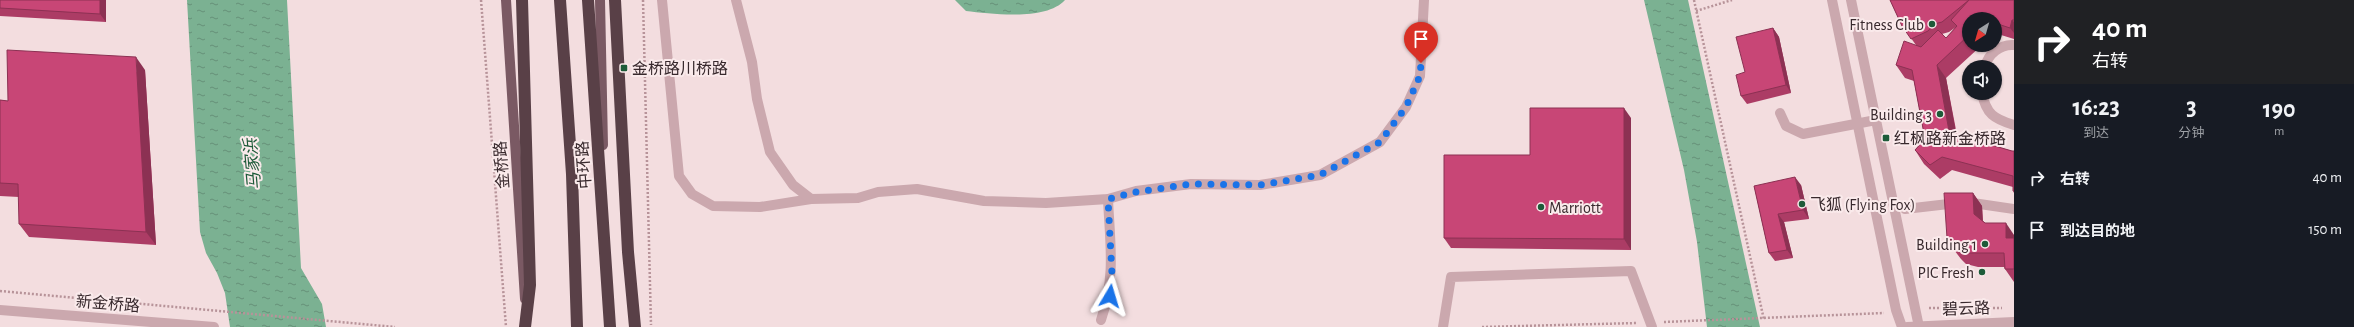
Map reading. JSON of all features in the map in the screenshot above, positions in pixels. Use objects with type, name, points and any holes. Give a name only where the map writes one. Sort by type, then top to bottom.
[{"type":"highway","points":[[522,0],[530,285],[526,327]]},
{"type":"highway","name":"中环路","points":[[560,0],[572,174],[577,327]]},
{"type":"highway","name":"中环路","points":[[588,0],[610,327]]},
{"type":"highway","points":[[615,0],[628,252],[635,327]]},
{"type":"highway","points":[[627,327],[628,252]]},
{"type":"main road","name":"金桥路","points":[[506,0],[526,327]]},
{"type":"main road","points":[[600,0],[603,69],[604,327]]},
{"type":"street","points":[[662,0],[679,176],[692,194],[713,206],[760,207],[811,199],[858,198],[878,192],[917,189],[984,201],[1046,203],[1108,199],[1136,192],[1191,184],[1260,185],[1320,175],[1380,142],[1406,107],[1420,76],[1424,0]]},
{"type":"street","points":[[736,0],[752,62],[757,99],[770,152],[793,185],[811,199]]},
{"type":"street","points":[[1832,0],[1857,123],[1902,327]]},
{"type":"street","points":[[1851,0],[1918,326],[1907,327]]},
{"type":"street","points":[[1987,60],[1997,49],[2008,44],[2014,44]]},
{"type":"street","points":[[1983,100],[1984,106],[1992,116],[2014,125]]},
{"type":"street","points":[[1780,113],[1786,126],[1803,134],[1876,120]]},
{"type":"street","points":[[1101,320],[1110,296],[1112,274],[1108,199]]},
{"type":"street","points":[[1905,209],[1966,202],[2014,209]]},
{"type":"street","points":[[1443,327],[1451,277],[1631,271],[1652,325]]},
{"type":"street","name":"新金桥路","points":[[0,310],[214,327]]},
{"type":"street","name":"碧云路","points":[[1918,326],[2014,322]]},
{"type":"path","points":[[481,0],[506,327]]},
{"type":"path","points":[[643,0],[651,327]]},
{"type":"path","points":[[1482,327],[1652,325],[1682,322],[1764,320],[1694,0]]},
{"type":"path","points":[[1696,12],[1732,0]]},
{"type":"path","points":[[0,291],[395,327]]},
{"type":"water","name":"马家浜","points":[[187,0],[287,0],[301,268],[322,304],[326,327],[230,327],[225,293],[217,273],[206,253],[200,232]]},
{"type":"water","points":[[955,0],[1065,0],[1056,7],[1032,14],[990,14],[966,11]]},
{"type":"water","points":[[1644,0],[1688,0],[1760,327],[1707,327],[1697,242],[1684,170]]},
{"type":"building","points":[[0,0],[100,0],[100,14],[0,8]]},
{"type":"building","name":"Fitness Club","points":[[1890,0],[1969,0],[1942,22],[1934,24],[1928,31],[1911,39],[1902,26]]},
{"type":"building","points":[[1969,0],[2014,0],[2014,20],[2012,20],[2010,28],[2002,25],[2002,12],[1962,12],[1962,42],[1937,65],[1949,131],[1954,134],[2014,151],[2014,191],[2013,176],[1942,157],[1930,165],[1915,150],[1925,139],[1912,70],[1896,65],[1904,41],[1921,47],[1938,30],[1946,38],[1957,26],[1951,20]]},
{"type":"building","points":[[1773,28],[1786,85],[1741,96],[1736,75],[1745,72],[1736,37]]},
{"type":"building","points":[[7,50],[136,57],[146,232],[19,224],[18,184],[0,183],[0,100],[8,101]]},
{"type":"building","name":"Marriott","points":[[1530,108],[1624,108],[1624,239],[1444,238],[1444,155],[1530,155]]},
{"type":"building","points":[[1795,177],[1803,210],[1778,214],[1787,250],[1769,253],[1754,186]]},
{"type":"building","name":"Building 1","points":[[1944,193],[1973,193],[1974,214],[1985,223],[2006,223],[2006,238],[2014,238],[2014,269],[2005,269],[2004,253],[1969,253],[1957,251],[1951,246],[1947,238]]},
{"type":"place","name":"Fitness Club","points":[[1932,24]]},
{"type":"place","name":"金桥路川桥路","points":[[624,68]]},
{"type":"place","name":"Building 3","points":[[1940,114]]},
{"type":"place","name":"红枫路新金桥路","points":[[1886,138]]},
{"type":"place","name":"飞狐 (Flying Fox)","points":[[1802,204]]},
{"type":"place","name":"Marriott","points":[[1541,207]]},
{"type":"place","name":"Building 1","points":[[1985,244]]},
{"type":"place","name":"PIC Fresh","points":[[1982,272]]},
{"type":"route","points":[[1110,296],[1112,274],[1108,199],[1136,192],[1191,184],[1260,185],[1320,175],[1380,142],[1406,107],[1420,76],[1421,63]]}]
